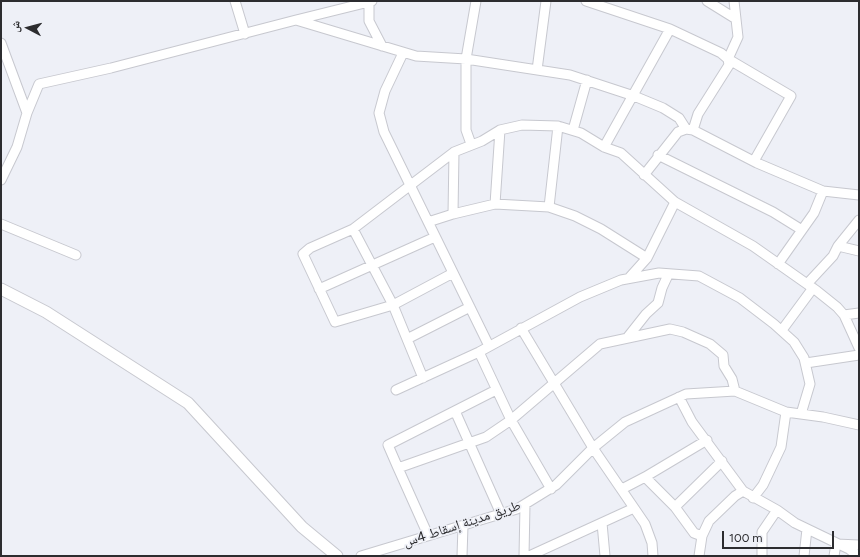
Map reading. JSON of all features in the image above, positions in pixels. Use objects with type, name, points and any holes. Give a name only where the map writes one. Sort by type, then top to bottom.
[{"type":"main road","points":[[1,289],[46,312],[188,403],[302,527],[338,556]]},
{"type":"street","points":[[235,1],[245,34]]},
{"type":"street","points":[[471,144],[466,130],[466,59],[476,1]]},
{"type":"street","points":[[537,70],[546,1]]},
{"type":"street","points":[[586,1],[670,29],[721,53],[728,59],[791,96],[754,161]]},
{"type":"street","points":[[707,1],[736,19]]},
{"type":"street","points":[[690,130],[698,114],[729,65],[728,59],[738,37],[734,1]]},
{"type":"street","points":[[1,180],[17,147],[27,113],[38,84],[111,68],[245,34],[296,20],[337,5],[370,2],[369,21],[382,46]]},
{"type":"street","points":[[296,20],[416,56],[466,59],[570,75],[587,80],[634,96],[663,108],[679,118],[690,130],[754,161],[823,191],[859,194]]},
{"type":"street","points":[[604,147],[634,96],[670,29]]},
{"type":"street","points":[[1,43],[27,113]]},
{"type":"street","points":[[403,53],[385,91],[379,113],[384,132],[489,346]]},
{"type":"street","points":[[573,130],[587,80]]},
{"type":"street","points":[[453,273],[393,305],[335,322],[303,254],[310,248],[353,229],[454,152],[471,144],[482,141],[500,130],[522,125],[558,126],[573,130],[604,147],[621,154],[676,202],[753,246],[810,286],[837,307],[844,315],[859,348]]},
{"type":"street","points":[[549,207],[558,126]]},
{"type":"street","points":[[495,204],[500,130]]},
{"type":"street","points":[[644,175],[658,155],[678,132],[690,130]]},
{"type":"street","points":[[453,214],[454,152]]},
{"type":"street","points":[[658,155],[773,212],[802,230]]},
{"type":"street","points":[[778,264],[814,213],[823,191]]},
{"type":"street","points":[[629,278],[647,258],[676,202]]},
{"type":"street","points":[[428,222],[453,214],[495,204],[549,207],[575,216],[601,229],[647,258]]},
{"type":"street","points":[[782,330],[810,286],[833,256],[838,246],[859,220]]},
{"type":"street","points":[[1,224],[76,255]]},
{"type":"street","points":[[353,229],[393,305],[423,378]]},
{"type":"street","points":[[319,289],[373,266],[435,236]]},
{"type":"street","points":[[838,246],[859,251]]},
{"type":"street","points":[[396,390],[479,352],[580,296],[629,278],[659,273],[668,275],[699,276],[740,298],[782,330],[794,342],[806,363],[810,384],[801,414]]},
{"type":"street","points":[[627,338],[646,314],[658,303],[662,288],[668,275]]},
{"type":"street","points":[[407,338],[470,307]]},
{"type":"street","points":[[844,315],[859,313]]},
{"type":"street","points":[[522,328],[593,448],[622,489],[649,534],[653,556]]},
{"type":"street","points":[[398,468],[486,437],[511,420],[600,344],[670,329],[683,332],[710,344],[723,355],[724,366],[732,379],[735,392]]},
{"type":"street","points":[[479,352],[511,420],[551,489]]},
{"type":"street","points":[[806,363],[859,355]]},
{"type":"street","points":[[428,535],[388,444],[496,390]]},
{"type":"street","name":"طريق مدينة إسقاط 4س","points":[[361,556],[517,510],[556,485],[593,448],[625,422],[686,394],[735,392],[786,412],[859,425]]},
{"type":"street","points":[[679,397],[692,422],[744,491],[753,498],[777,510],[795,523],[849,549],[858,556]]},
{"type":"street","points":[[454,411],[470,443],[501,514]]},
{"type":"street","points":[[753,498],[763,485],[781,447],[786,412]]},
{"type":"street","points":[[622,489],[645,477],[706,440]]},
{"type":"street","points":[[675,507],[722,461]]},
{"type":"street","points":[[645,477],[675,507],[694,533],[702,536]]},
{"type":"street","points":[[699,556],[702,536],[709,521],[735,496],[744,491]]},
{"type":"street","points":[[524,556],[525,505]]},
{"type":"street","points":[[529,556],[634,508]]},
{"type":"street","points":[[762,556],[762,532],[777,510]]},
{"type":"street","points":[[602,523],[605,556]]},
{"type":"street","points":[[462,556],[463,526]]},
{"type":"street","points":[[804,556],[807,529]]},
{"type":"street","points":[[836,544],[859,545]]},
{"type":"street","points":[[834,556],[836,544]]}]
